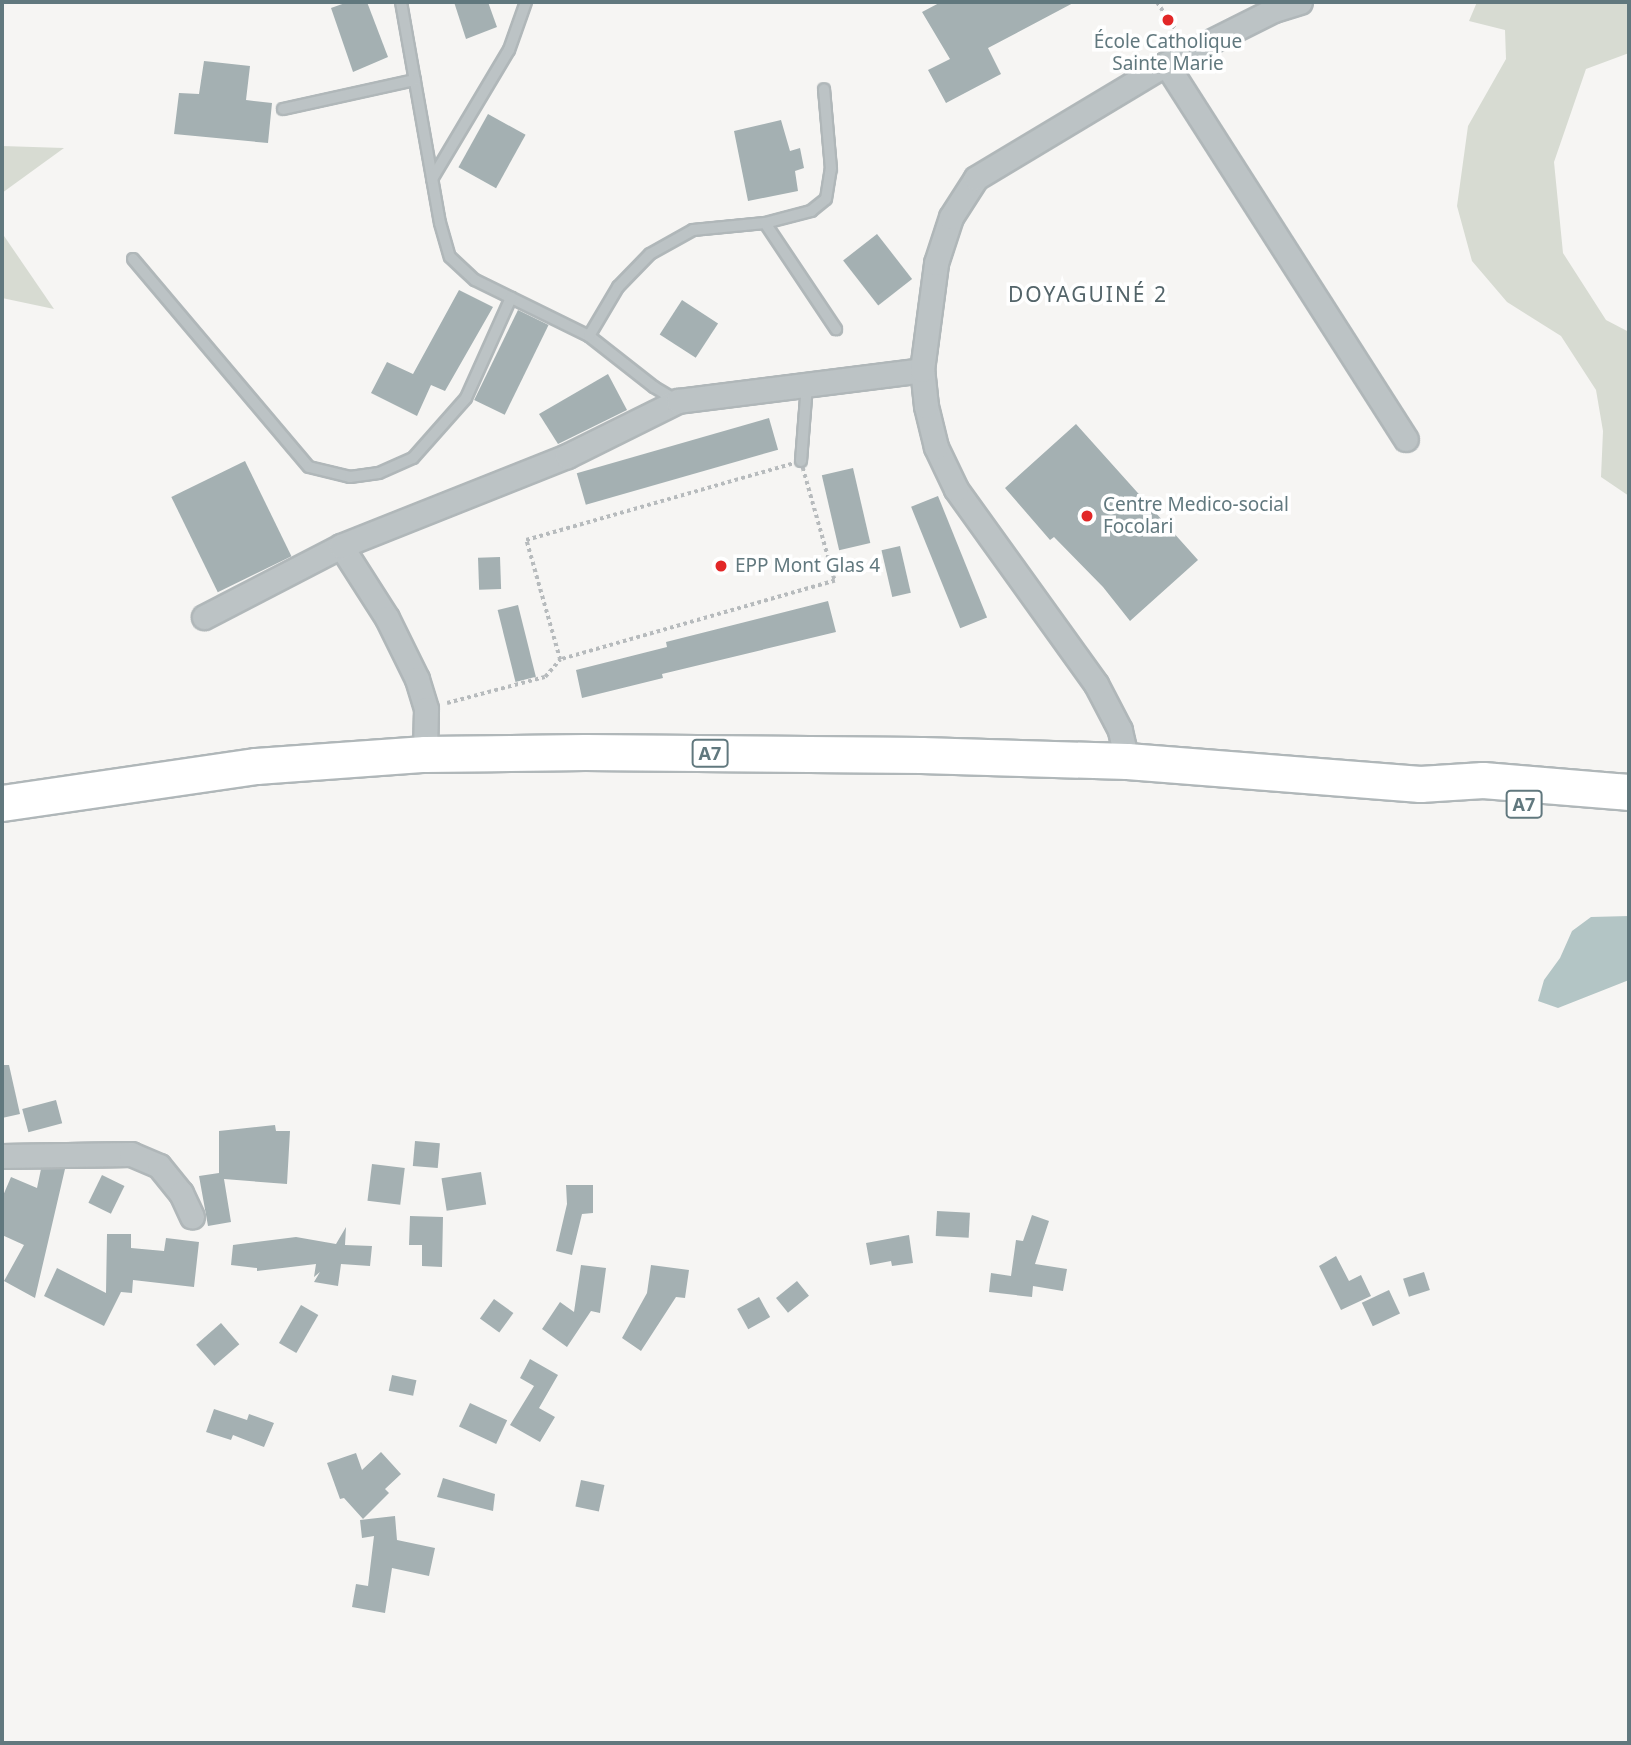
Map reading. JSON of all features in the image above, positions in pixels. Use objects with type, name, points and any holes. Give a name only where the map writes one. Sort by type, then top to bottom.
[{"type":"main road","name":"A7","points":[[2,803],[256,766],[425,754],[598,752],[908,755],[1127,761],[1420,784],[1483,780],[1629,792]]},
{"type":"main road","name":"A7","points":[[1420,784],[1480,800],[1629,811]]},
{"type":"street","points":[[1127,761],[1120,730],[1096,684],[956,489],[936,447],[926,406],[922,370],[936,263],[951,217],[976,178],[1166,64],[1271,6],[1300,2]]},
{"type":"street","points":[[1166,64],[1406,439]]},
{"type":"street","points":[[204,617],[341,546],[567,456],[678,401],[922,370]]},
{"type":"street","points":[[341,546],[387,618],[417,679],[426,709],[425,754]]},
{"type":"street","points":[[2,1156],[131,1154],[159,1167],[181,1193],[192,1217]]},
{"type":"lane","points":[[401,2],[432,179],[450,257],[475,280],[589,336],[654,387],[678,401]]},
{"type":"lane","points":[[432,179],[509,50],[526,2]]},
{"type":"lane","points":[[283,109],[415,80]]},
{"type":"lane","points":[[589,336],[618,287],[650,254],[693,230],[765,223],[811,211],[825,199],[831,169],[824,89]]},
{"type":"lane","points":[[765,223],[836,329]]},
{"type":"lane","points":[[133,259],[309,467],[350,477],[379,474],[413,458],[466,398],[512,298]]},
{"type":"lane","points":[[801,461],[807,384]]},
{"type":"path","points":[[1157,2],[1190,51]]},
{"type":"path","points":[[426,709],[545,677],[560,660],[835,581],[801,461],[526,540],[560,660]]},
{"type":"shaded area","points":[[1477,2],[1629,2],[1629,53],[1586,69],[1554,162],[1563,253],[1606,320],[1629,332],[1629,496],[1601,477],[1603,431],[1596,390],[1561,336],[1507,302],[1472,261],[1457,206],[1468,126],[1506,59],[1505,30],[1469,21]]},
{"type":"shaded area","points":[[2,146],[64,148],[2,193]]},
{"type":"shaded area","points":[[2,233],[54,309],[2,298]]},
{"type":"shaded area","points":[[1629,916],[1629,980],[1558,1008],[1538,1001],[1544,980],[1560,958],[1572,931],[1591,917]]},
{"type":"building","points":[[348,2],[367,2],[388,57],[353,72],[331,8]]},
{"type":"building","points":[[454,2],[488,2],[497,27],[466,39]]},
{"type":"building","points":[[941,2],[1075,2],[988,48],[1001,74],[946,103],[928,70],[950,59],[922,12]]},
{"type":"building","points":[[204,61],[250,66],[246,100],[272,103],[268,143],[174,134],[179,93],[199,94]]},
{"type":"building","points":[[488,114],[526,135],[496,188],[458,167]]},
{"type":"building","points":[[781,120],[790,151],[800,148],[804,168],[795,171],[798,191],[748,201],[734,131]]},
{"type":"building","points":[[877,234],[912,279],[878,305],[843,260]]},
{"type":"building","points":[[459,290],[493,307],[445,391],[431,385],[417,416],[371,393],[387,362],[413,374]]},
{"type":"building","points":[[682,300],[718,323],[696,358],[660,334]]},
{"type":"building","points":[[518,310],[549,325],[505,415],[474,400]]},
{"type":"building","points":[[608,374],[627,410],[558,444],[539,414]]},
{"type":"building","points":[[769,418],[778,450],[586,505],[577,473]]},
{"type":"building","points":[[1076,424],[1198,560],[1130,621],[1103,587],[1054,537],[1050,540],[1005,488]]},
{"type":"building","points":[[245,461],[291,556],[218,592],[171,497]]},
{"type":"building","points":[[853,468],[870,543],[839,550],[822,475]]},
{"type":"building","points":[[938,496],[987,617],[960,628],[911,507]]},
{"type":"building","points":[[900,546],[911,593],[892,597],[881,550]]},
{"type":"building","points":[[500,557],[501,589],[479,590],[478,558]]},
{"type":"building","points":[[828,601],[836,632],[662,674],[663,678],[582,698],[576,670],[667,647],[666,642]]},
{"type":"building","points":[[518,605],[536,677],[516,682],[498,610]]},
{"type":"building","points":[[2,1065],[9,1065],[20,1114],[2,1118]]},
{"type":"building","points":[[56,1100],[62,1123],[28,1132],[22,1109]]},
{"type":"building","points":[[275,1125],[276,1131],[290,1131],[287,1184],[224,1179],[231,1222],[208,1226],[199,1176],[219,1173],[219,1131]]},
{"type":"building","points":[[415,1141],[440,1143],[438,1168],[413,1166]]},
{"type":"building","points":[[372,1164],[405,1168],[400,1205],[367,1201]]},
{"type":"building","points":[[41,1169],[65,1169],[35,1298],[4,1281],[24,1245],[2,1235],[2,1198],[11,1177],[37,1188]]},
{"type":"building","points":[[481,1172],[486,1205],[447,1211],[441,1178]]},
{"type":"building","points":[[102,1175],[124,1186],[111,1214],[88,1203]]},
{"type":"building","points":[[566,1185],[593,1185],[593,1213],[582,1214],[572,1255],[556,1251],[567,1204]]},
{"type":"building","points":[[937,1211],[970,1213],[969,1238],[936,1236]]},
{"type":"building","points":[[1032,1215],[1049,1221],[1035,1264],[1067,1269],[1063,1291],[1033,1286],[1032,1297],[989,1292],[991,1273],[1011,1276],[1016,1240],[1023,1241]]},
{"type":"building","points":[[410,1216],[443,1217],[442,1267],[422,1266],[422,1245],[409,1245]]},
{"type":"building","points":[[346,1227],[345,1245],[372,1246],[370,1266],[341,1264],[338,1286],[314,1282],[320,1272],[314,1277],[316,1264],[257,1271],[257,1268],[231,1265],[233,1245],[296,1237],[336,1244]]},
{"type":"building","points":[[107,1234],[131,1234],[131,1248],[164,1251],[166,1238],[199,1242],[194,1287],[133,1280],[132,1293],[121,1292],[104,1326],[44,1296],[57,1268],[106,1293]]},
{"type":"building","points":[[909,1235],[913,1263],[892,1266],[891,1261],[870,1265],[866,1243]]},
{"type":"building","points":[[1336,1256],[1349,1281],[1361,1275],[1371,1296],[1341,1310],[1319,1266]]},
{"type":"building","points":[[581,1265],[606,1268],[600,1313],[591,1311],[567,1347],[542,1329],[560,1302],[574,1312]]},
{"type":"building","points":[[651,1265],[689,1270],[685,1298],[676,1297],[641,1351],[622,1338],[647,1293]]},
{"type":"building","points":[[1424,1272],[1430,1290],[1409,1297],[1403,1279]]},
{"type":"building","points":[[797,1281],[809,1296],[788,1313],[776,1298]]},
{"type":"building","points":[[1389,1290],[1400,1314],[1373,1326],[1362,1303]]},
{"type":"building","points":[[759,1297],[770,1317],[748,1329],[737,1309]]},
{"type":"building","points":[[494,1299],[513,1313],[499,1333],[480,1318]]},
{"type":"building","points":[[301,1305],[318,1315],[296,1353],[279,1343]]},
{"type":"building","points":[[221,1323],[239,1344],[214,1366],[196,1345]]},
{"type":"building","points":[[530,1359],[558,1375],[539,1408],[555,1417],[540,1442],[510,1425],[534,1386],[520,1378]]},
{"type":"building","points":[[392,1375],[416,1380],[413,1396],[389,1391]]},
{"type":"building","points":[[470,1403],[507,1420],[496,1444],[459,1427]]},
{"type":"building","points":[[214,1409],[247,1420],[249,1414],[274,1423],[264,1447],[233,1435],[231,1440],[206,1432]]},
{"type":"building","points":[[381,1452],[401,1474],[385,1489],[389,1493],[363,1519],[344,1498],[340,1499],[327,1463],[356,1453],[362,1470]]},
{"type":"building","points":[[443,1478],[495,1494],[493,1511],[437,1497]]},
{"type":"building","points":[[581,1480],[604,1485],[599,1511],[575,1506]]},
{"type":"building","points":[[395,1516],[397,1540],[435,1548],[429,1576],[392,1568],[385,1613],[352,1607],[356,1584],[368,1586],[374,1536],[362,1538],[360,1520]]},
{"type":"place","name":"École Catholique Sainte Marie","points":[[1168,20]]},
{"type":"place","name":"Centre Medico-social Focolari","points":[[1087,516]]},
{"type":"place","name":"EPP Mont Glas 4","points":[[721,566]]},
{"type":"district","name":"DOYAGUINÉ 2","points":[[1088,294]]}]
